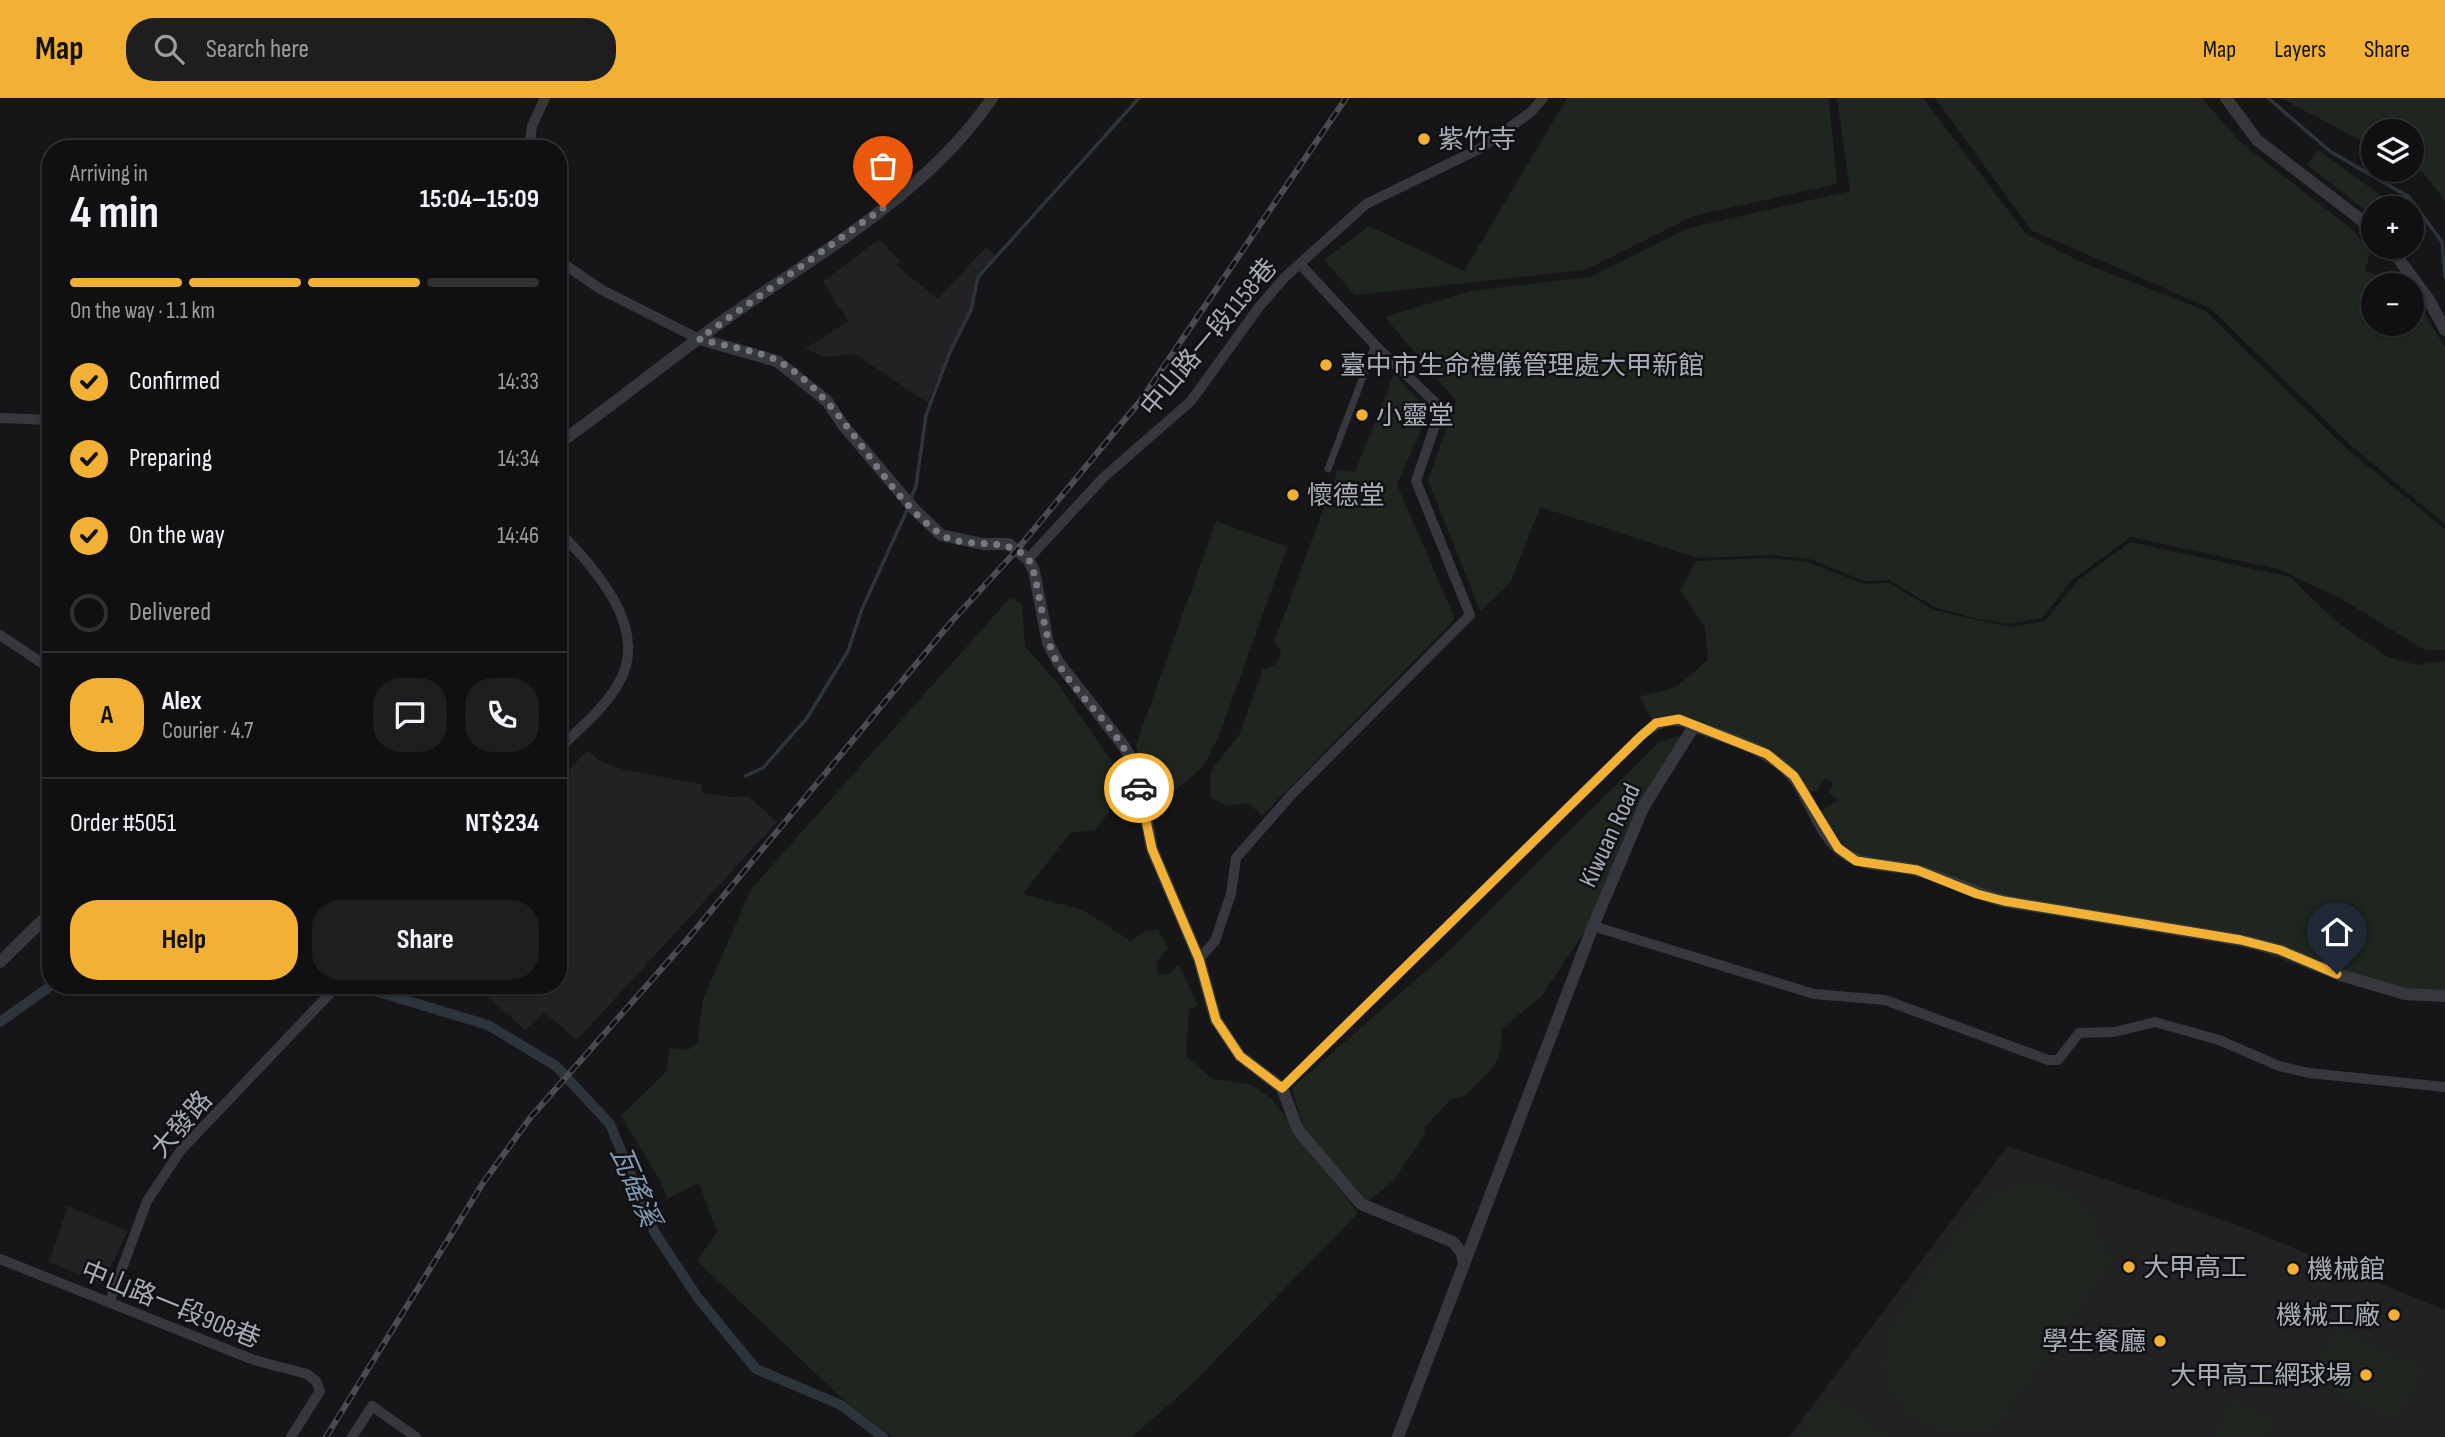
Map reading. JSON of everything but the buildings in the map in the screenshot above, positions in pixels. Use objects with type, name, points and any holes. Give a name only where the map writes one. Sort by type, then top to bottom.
[{"type":"street","points":[[530,140],[532,126],[545,98]]},
{"type":"street","points":[[567,436],[870,219],[921,177],[970,131],[992,98]]},
{"type":"street","name":"中山路一段1158巷","points":[[1028,559],[1104,477],[1191,401],[1259,307],[1300,264],[1366,204],[1481,148],[1531,111],[1544,98]]},
{"type":"street","points":[[2226,98],[2266,148],[2361,220]]},
{"type":"street","points":[[2399,259],[2429,300],[2445,330]]},
{"type":"street","points":[[1199,959],[1215,941],[1231,894],[1236,858],[1293,793],[1470,615],[1416,481],[1441,408],[1375,345],[1300,264]]},
{"type":"street","points":[[567,266],[602,290],[699,339],[777,361],[827,401],[843,425],[909,504],[940,535],[983,544],[1009,544],[1028,559],[1034,570],[1048,643],[1058,662],[1123,746],[1136,769],[1152,849],[1199,959],[1216,1020],[1240,1056],[1282,1088],[1298,1130],[1360,1204],[1453,1242],[1462,1253],[1463,1268]]},
{"type":"street","points":[[1328,469],[1375,345]]},
{"type":"street","points":[[0,418],[42,420]]},
{"type":"street","points":[[567,541],[609,590],[619,607],[625,630],[626,652],[616,688],[567,740]]},
{"type":"street","points":[[0,635],[42,663]]},
{"type":"street","points":[[1282,1088],[1641,736],[1656,723],[1679,719],[1767,754],[1784,767],[1800,787],[1827,835],[1838,848],[1856,861],[1917,870],[1977,894],[2004,901],[2241,940],[2280,950],[2337,974],[2405,994],[2445,996]]},
{"type":"street","name":"Kiwuan Road","points":[[1398,1437],[1593,926],[1644,806],[1694,726]]},
{"type":"street","points":[[0,962],[42,921]]},
{"type":"street","points":[[1593,926],[1814,994],[1885,1000],[2048,1060],[2059,1060],[2079,1033],[2114,1032],[2155,1022],[2218,1040],[2279,1066],[2309,1073],[2445,1087]]},
{"type":"street","name":"大發路","points":[[110,1301],[147,1201],[181,1150],[330,994]]},
{"type":"street","name":"中山路一段908巷","points":[[0,1259],[254,1360],[307,1374],[316,1381],[320,1391],[291,1437]]},
{"type":"street","points":[[352,1437],[372,1406],[416,1437]]},
{"type":"shaded area","points":[[1567,98],[1829,98],[1837,184],[1693,216],[1585,270],[1355,295],[1324,260],[1369,226],[1464,271]]},
{"type":"shaded area","points":[[1837,98],[1923,98],[2026,234],[2081,262],[2204,310],[2348,450],[2445,529],[2445,650],[2425,650],[2340,598],[2278,569],[2131,537],[2072,580],[2042,618],[2010,624],[1936,608],[1889,580],[1864,581],[1810,559],[1769,555],[1697,558],[1540,507],[1510,583],[1480,611],[1428,480],[1456,401],[1385,317],[1470,291],[1590,277],[1689,228],[1850,191]]},
{"type":"shaded area","points":[[1935,98],[2202,98],[2239,141],[2353,230],[2361,241],[2361,259],[2368,259],[2365,271],[2371,273],[2361,273],[2361,336],[2424,336],[2424,313],[2445,347],[2445,524],[2353,447],[2210,308],[2031,230]]},
{"type":"shaded area","points":[[2281,98],[2445,98],[2445,201],[2424,174],[2424,119],[2361,119],[2361,141]]},
{"type":"shaded area","points":[[2318,150],[2382,196],[2361,196],[2361,207],[2307,165]]},
{"type":"shaded area","points":[[879,239],[900,261],[897,266],[938,299],[986,247],[995,255],[976,277],[970,309],[950,348],[928,403],[855,354],[825,357],[805,349],[848,321],[823,282]]},
{"type":"shaded area","points":[[1394,374],[1425,407],[1425,421],[1397,485],[1455,619],[1262,816],[1248,803],[1228,806],[1210,798],[1211,771],[1239,735],[1263,669],[1273,666],[1279,659],[1281,652],[1274,642],[1338,470],[1355,472]]},
{"type":"shaded area","points":[[1216,521],[1287,547],[1220,733],[1203,767],[1163,800],[1150,793],[1136,745]]},
{"type":"shaded area","points":[[2130,542],[2290,577],[2338,623],[2388,657],[2417,665],[2445,661],[2445,992],[2355,986],[2233,942],[2129,924],[2017,910],[1986,902],[1923,872],[1868,864],[1839,840],[1820,812],[1838,800],[1829,793],[1833,783],[1825,778],[1817,791],[1805,792],[1786,766],[1674,724],[1650,733],[1637,742],[1579,794],[1652,719],[1639,697],[1676,687],[1708,660],[1705,627],[1680,591],[1696,561],[1767,558],[1808,562],[1864,584],[1890,583],[1933,610],[2010,627],[2045,621],[2078,580]]},
{"type":"shaded area","points":[[1010,598],[1022,604],[1025,646],[1059,685],[1121,775],[1125,793],[1095,830],[1070,833],[1023,894],[1083,910],[1131,941],[1144,932],[1158,929],[1168,948],[1158,960],[1156,970],[1161,975],[1170,973],[1179,964],[1198,1006],[1189,1009],[1186,1056],[1212,1079],[1250,1084],[1271,1098],[1358,1213],[1192,1384],[1132,1437],[892,1437],[847,1403],[697,1261],[717,1232],[699,1183],[667,1199],[660,1180],[621,1116],[667,1071],[669,1048],[688,1050],[697,1043],[703,1000],[751,889]]},
{"type":"shaded area","points":[[1679,736],[1686,741],[1580,939],[1540,998],[1502,1028],[1501,1048],[1494,1067],[1465,1096],[1451,1099],[1424,1128],[1425,1134],[1394,1180],[1364,1205],[1305,1132],[1292,1088],[1450,950],[1659,742]]},
{"type":"shaded area","points":[[587,751],[602,762],[625,770],[701,784],[702,793],[730,797],[748,796],[777,822],[577,1040],[544,1012],[525,1030],[485,994],[567,994],[567,772]]},
{"type":"shaded area","name":"大甲高工","points":[[2008,1146],[2235,1224],[2445,1310],[2445,1437],[1789,1437]]},
{"type":"shaded area","points":[[2031,1183],[2063,1192],[2080,1204],[2093,1221],[2105,1250],[2114,1259],[1989,1437],[1969,1431],[1939,1429],[1921,1423],[1899,1402],[1886,1375],[1884,1357],[1895,1323],[1922,1280],[1977,1207],[2002,1191]]},
{"type":"shaded area","points":[[68,1206],[128,1231],[102,1284],[49,1262]]},
{"type":"shaded area","name":"大甲高工網球場","points":[[2335,1328],[2422,1368],[2398,1421],[2311,1382]]},
{"type":"shaded area","points":[[1827,1395],[1889,1437],[1799,1437]]},
{"type":"shaded area","points":[[2231,1401],[2274,1420],[2267,1437],[2215,1437]]},
{"type":"waterway","points":[[910,501],[916,486],[926,415],[950,352],[971,310],[978,277],[1139,98]]},
{"type":"waterway","points":[[2268,98],[2331,152],[2409,197],[2442,242],[2445,277]]},
{"type":"waterway","points":[[745,776],[763,768],[807,718],[848,651],[862,609],[908,508]]},
{"type":"waterway","name":"瓦磘溪","points":[[0,1022],[42,992]]},
{"type":"waterway","name":"瓦磘溪","points":[[385,994],[488,1025],[556,1066],[610,1124],[655,1233],[698,1298],[756,1369],[841,1405],[883,1437]]},
{"type":"railway","points":[[326,1437],[483,1183],[530,1118],[686,941],[952,621],[1016,551],[1141,400],[1346,98]]},
{"type":"way so far","points":[[883,208],[699,339],[777,361],[827,401],[843,425],[914,509],[940,535],[983,544],[1009,544],[1028,559],[1034,570],[1041,619],[1048,643],[1058,662],[1123,746],[1136,769],[1139,788]]},
{"type":"place","name":"紫竹寺","points":[[1424,139]]},
{"type":"place","name":"臺中市生命禮儀管理處大甲新館","points":[[1326,365]]},
{"type":"place","name":"小靈堂","points":[[1362,415]]},
{"type":"place","name":"懷德堂","points":[[1293,495]]},
{"type":"place","name":"大甲高工","points":[[2129,1267]]},
{"type":"place","name":"機械館","points":[[2293,1269]]},
{"type":"place","name":"機械工廠","points":[[2394,1315]]},
{"type":"place","name":"學生餐廳","points":[[2160,1341]]},
{"type":"place","name":"大甲高工網球場","points":[[2366,1375]]},
{"type":"route","points":[[1139,788],[1144,821],[1159,872],[1199,959],[1216,1020],[1240,1056],[1282,1088],[1641,736],[1656,723],[1679,719],[1767,754],[1784,767],[1794,776],[1827,835],[1838,848],[1856,861],[1917,870],[1977,894],[2004,901],[2241,940],[2280,950],[2337,974]]}]
